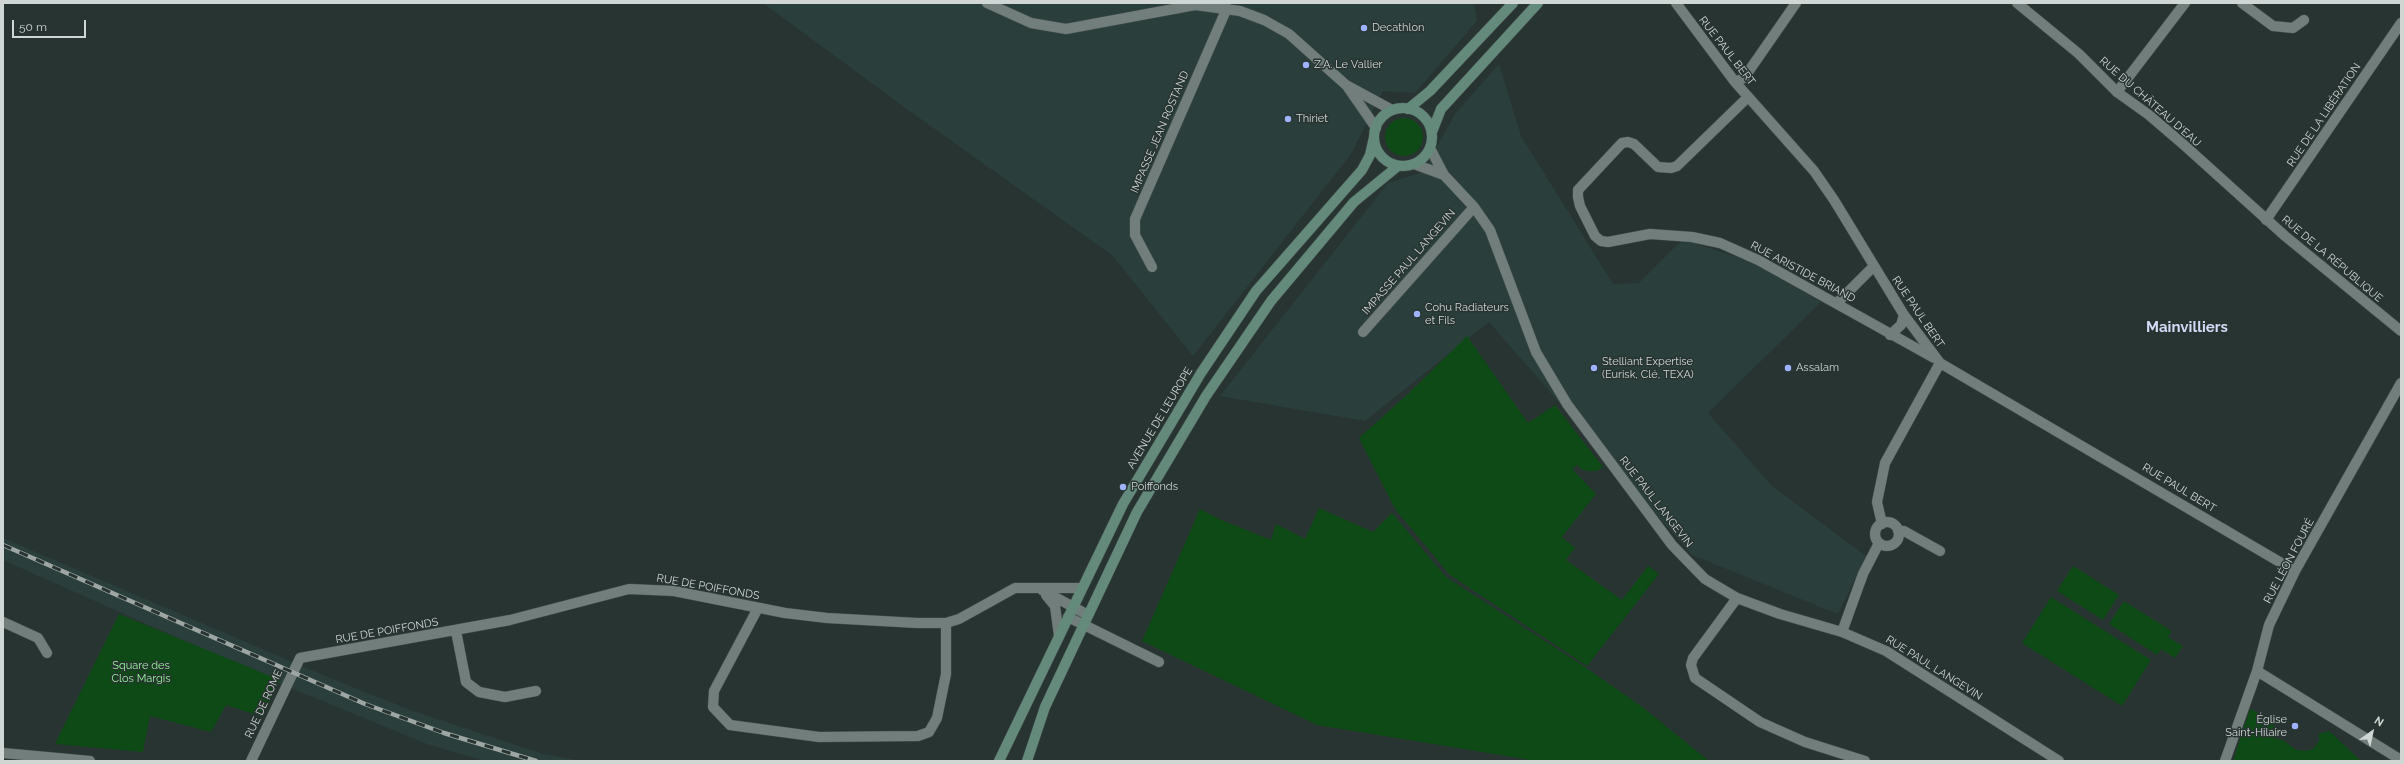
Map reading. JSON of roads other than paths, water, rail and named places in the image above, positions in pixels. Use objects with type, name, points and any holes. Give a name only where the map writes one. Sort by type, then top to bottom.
[{"type":"main road","points":[[1408,109],[1430,92],[1513,3]]},
{"type":"main road","points":[[1027,761],[1045,707],[1138,512],[1206,396],[1266,307],[1354,202],[1398,166],[1414,164],[1420,160],[1430,148],[1432,132],[1441,110],[1538,3]]},
{"type":"main road","points":[[1398,166],[1381,156],[1376,145],[1375,133],[1380,121],[1392,110],[1408,109],[1424,117],[1432,132]]},
{"type":"main road","name":"AVENUE DE L'EUROPE","points":[[999,761],[1123,504],[1201,373],[1256,291],[1362,170],[1370,155],[1375,133]]},
{"type":"street","points":[[988,3],[1031,23],[1066,28],[1195,5],[1227,8],[1241,7],[1289,34],[1346,85],[1392,110]]},
{"type":"street","name":"RUE PAUL BERT","points":[[1676,3],[1735,82],[1814,171],[1834,200],[1873,267],[1904,315],[1938,361],[2295,571]]},
{"type":"street","points":[[1735,82],[1744,78],[1796,3]]},
{"type":"street","name":"RUE DU CHÂTEAU D'EAU","points":[[2017,3],[2079,54],[2117,92],[2149,115],[2266,220]]},
{"type":"street","points":[[2117,92],[2185,3]]},
{"type":"street","points":[[2242,3],[2273,26],[2293,28],[2304,20]]},
{"type":"street","name":"IMPASSE JEAN ROSTAND","points":[[1152,267],[1135,235],[1135,219],[1227,8]]},
{"type":"street","name":"RUE DE LA LIBÉRATION","points":[[2266,220],[2401,23]]},
{"type":"street","points":[[1346,85],[1375,133]]},
{"type":"street","name":"RUE ARISTIDE BRIAND","points":[[1748,97],[1677,166],[1671,168],[1658,167],[1634,144],[1628,142],[1622,144],[1580,186],[1578,197],[1580,206],[1596,236],[1601,241],[1608,242],[1650,234],[1706,239],[1758,260],[1938,361]]},
{"type":"street","name":"RUE PAUL LANGEVIN","points":[[1430,148],[1444,175],[1474,207],[1490,230],[1536,352],[1567,404],[1672,546],[1705,579],[1738,598],[1780,614],[1842,632],[1886,651],[2059,761]]},
{"type":"street","name":"RUE PAUL LANGEVIN","points":[[1414,164],[1444,175]]},
{"type":"street","name":"IMPASSE PAUL LANGEVIN","points":[[1363,332],[1474,207]]},
{"type":"street","name":"RUE DE LA RÉPUBLIQUE","points":[[2266,220],[2401,330]]},
{"type":"street","points":[[1837,303],[1873,267]]},
{"type":"street","points":[[1890,335],[1901,325],[1904,315]]},
{"type":"street","points":[[1882,524],[1877,502],[1885,462],[1938,361]]},
{"type":"street","name":"RUE LÉON FOURÉ","points":[[2225,761],[2257,671],[2269,625],[2295,571],[2401,383]]},
{"type":"street","points":[[1842,632],[1863,574],[1879,543],[1876,532],[1882,524],[1891,523],[1898,531],[1898,539],[1893,545],[1885,546],[1879,543]]},
{"type":"street","points":[[1898,531],[1904,531],[1940,552]]},
{"type":"street","name":"RUE DE POIFFONDS","points":[[300,658],[456,631],[510,620],[629,588],[674,591],[758,608],[827,618],[946,623],[959,620],[1015,588],[1082,588]]},
{"type":"street","points":[[1038,588],[1055,606],[1059,636]]},
{"type":"street","name":"RUE DE POIFFONDS","points":[[1038,588],[1088,615]]},
{"type":"street","points":[[1738,598],[1693,658],[1690,665],[1695,678],[1760,722],[1805,742],[1865,761]]},
{"type":"street","points":[[758,608],[714,691],[713,707],[730,725],[819,737],[918,736],[929,732],[937,718],[946,674],[946,623]]},
{"type":"street","points":[[1068,617],[1159,662]]},
{"type":"street","points":[[3,622],[38,638],[47,653]]},
{"type":"street","points":[[456,631],[466,682],[479,692],[505,698],[536,691]]},
{"type":"street","name":"RUE DE ROME","points":[[251,761],[300,658]]},
{"type":"street","points":[[2257,671],[2401,760]]},
{"type":"street","points":[[3,753],[90,761]]},
{"type":"railway","points":[[3,545],[365,704],[444,733],[536,761]]},
{"type":"place","name":"Decathlon","points":[[1364,28]]},
{"type":"place","name":"Z.A. Le Vallier","points":[[1306,65]]},
{"type":"place","name":"Thiriet","points":[[1288,119]]},
{"type":"place","name":"Cohu Radiateurs et Fils","points":[[1417,314]]},
{"type":"place","name":"Stelliant Expertise (Eurisk, Clé, TEXA)","points":[[1594,368]]},
{"type":"place","name":"Assalam","points":[[1788,368]]},
{"type":"place","name":"Poiffonds","points":[[1123,487]]},
{"type":"place","name":"Église Saint-Hilaire","points":[[2295,726]]},
{"type":"district","name":"Mainvilliers","points":[[2187,327]]},
{"type":"park label","name":"Square des Clos Margis","points":[[141,672]]}]
